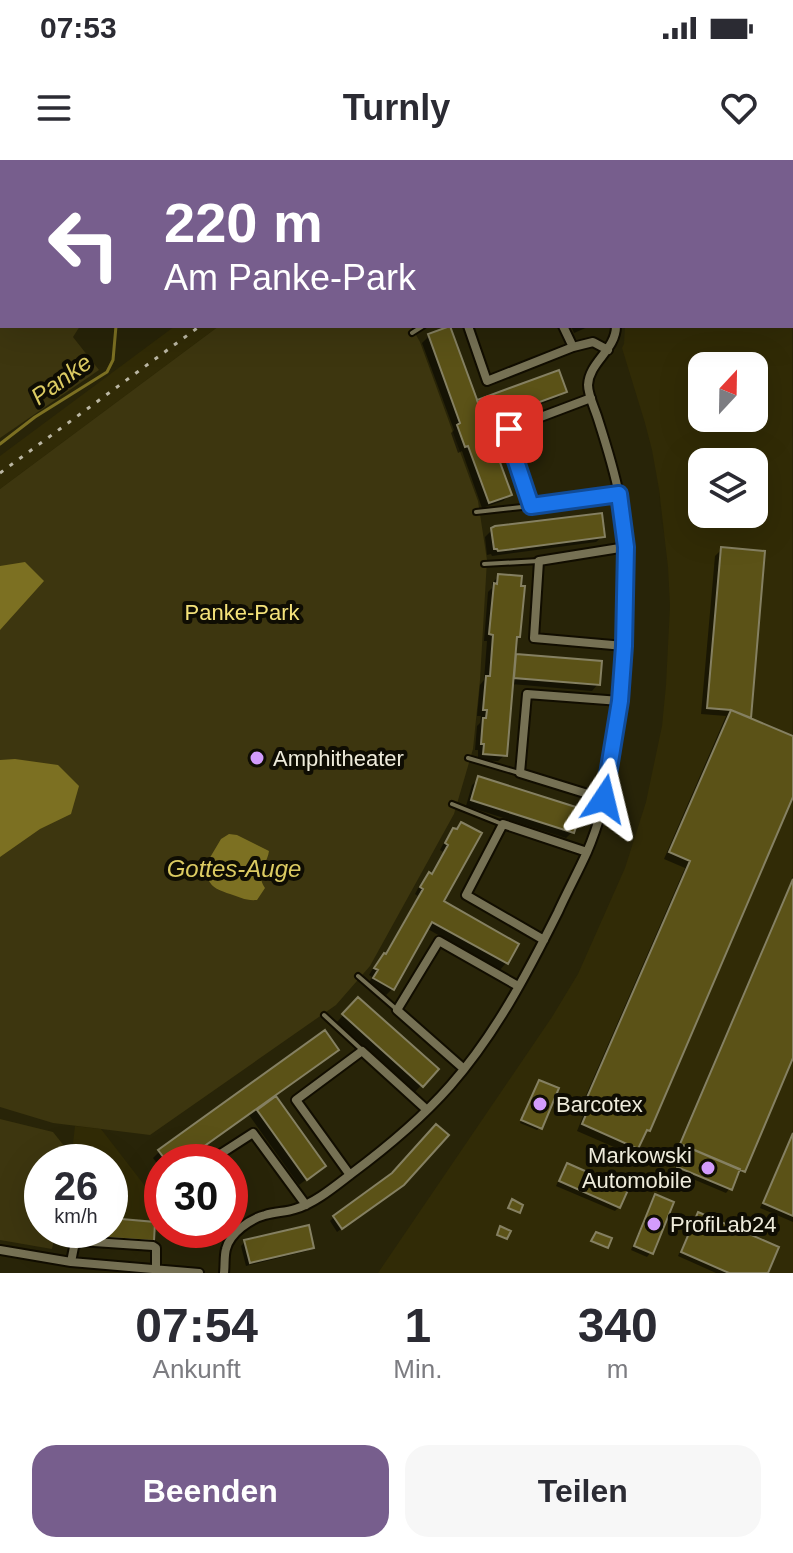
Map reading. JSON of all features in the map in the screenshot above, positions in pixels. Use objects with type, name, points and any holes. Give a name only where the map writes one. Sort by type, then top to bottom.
[{"type":"street","points":[[469,328],[487,381],[573,347],[593,342],[608,350]]},
{"type":"street","points":[[564,328],[573,347]]},
{"type":"street","points":[[248,1223],[264,1215],[306,1205],[350,1175],[427,1110],[464,1069],[492,1029],[544,940],[587,852],[604,799],[620,701],[624,646],[626,547],[619,494],[588,387],[590,376],[608,350],[616,328]]},
{"type":"street","points":[[591,398],[509,429],[507,434],[531,506],[619,494]]},
{"type":"street","points":[[624,646],[534,638],[539,561],[626,547]]},
{"type":"street","points":[[604,799],[520,773],[527,694],[620,701]]},
{"type":"street","points":[[544,940],[466,895],[503,824],[587,852]]},
{"type":"street","points":[[464,1069],[397,1010],[439,941],[518,986]]},
{"type":"street","points":[[350,1175],[296,1100],[362,1051],[427,1110]]},
{"type":"street","points":[[236,1144],[253,1133],[306,1205]]},
{"type":"street","points":[[71,1262],[74,1247],[79,1241],[153,1246],[157,1253],[156,1270]]},
{"type":"street","points":[[224,1273],[226,1248]]},
{"type":"street","points":[[0,1250],[71,1262],[199,1273]]},
{"type":"lane","points":[[412,333],[420,328]]},
{"type":"lane","points":[[476,512],[531,506]]},
{"type":"lane","points":[[484,564],[539,561]]},
{"type":"lane","points":[[468,758],[520,773]]},
{"type":"lane","points":[[452,804],[503,824]]},
{"type":"lane","points":[[358,976],[397,1010]]},
{"type":"lane","points":[[324,1015],[362,1051]]},
{"type":"shaded area","points":[[172,328],[216,328],[0,489],[0,456]]},
{"type":"shaded area","points":[[625,328],[792,328],[793,1273],[378,1273],[578,974],[625,868],[646,802],[662,726],[666,685],[670,606],[668,567],[652,450],[622,348]]},
{"type":"shaded area","points":[[75,1126],[101,1129],[113,1144],[73,1144]]},
{"type":"shaded area","points":[[128,1164],[144,1185],[144,1240],[128,1240]]},
{"type":"green space","points":[[0,328],[79,328],[73,337],[99,370],[0,438]]},
{"type":"green space","name":"Panke-Park","points":[[216,328],[412,328],[478,501],[487,560],[480,680],[473,749],[454,814],[370,966],[336,1005],[150,1135],[53,1123],[0,1107],[0,489]]},
{"type":"green space","points":[[0,1119],[53,1132],[63,1144],[24,1144],[24,1244],[0,1240]]},
{"type":"water","points":[[25,562],[44,581],[0,630],[0,566]]},
{"type":"water","points":[[0,760],[58,765],[79,786],[71,814],[40,829],[0,857]]},
{"type":"water","name":"Gottes-Auge","points":[[229,834],[269,851],[261,874],[265,888],[257,900],[219,890],[208,878],[205,866],[221,839]]},
{"type":"building","points":[[451,328],[512,495],[489,503],[457,425],[460,423],[428,334]]},
{"type":"building","points":[[559,370],[567,392],[485,422],[477,400]]},
{"type":"building","points":[[602,513],[605,537],[498,551],[494,549],[491,528],[495,526]]},
{"type":"building","points":[[721,547],[765,551],[751,718],[731,710],[707,708]]},
{"type":"building","points":[[498,574],[522,576],[521,586],[525,586],[520,637],[517,637],[507,756],[483,754],[484,744],[481,744],[483,718],[486,718],[487,710],[483,710],[486,676],[490,676],[493,635],[489,634],[494,583],[497,584]]},
{"type":"building","points":[[516,654],[602,661],[600,685],[514,678]]},
{"type":"building","points":[[731,710],[793,736],[793,797],[650,1131],[647,1130],[638,1149],[582,1124],[590,1105],[585,1102],[690,861],[669,852]]},
{"type":"building","points":[[478,776],[582,809],[574,833],[471,800]]},
{"type":"building","points":[[461,822],[482,833],[444,901],[519,944],[508,964],[432,922],[394,990],[373,978],[378,970],[374,968],[386,954],[423,889],[420,887],[429,872],[432,874],[448,845],[445,843],[453,828],[457,829]]},
{"type":"building","points":[[793,879],[793,1058],[745,1172],[680,1144]]},
{"type":"building","points":[[358,997],[439,1069],[423,1087],[342,1014]]},
{"type":"building","points":[[325,1030],[339,1050],[207,1144],[166,1144]]},
{"type":"building","name":"Barcotex","points":[[539,1080],[559,1088],[542,1129],[521,1120]]},
{"type":"building","points":[[276,1096],[326,1166],[307,1180],[257,1110]]},
{"type":"building","points":[[436,1124],[449,1135],[404,1185],[342,1229],[333,1216],[392,1173]]},
{"type":"building","points":[[793,1133],[793,1216],[763,1203]]},
{"type":"building","name":"Markowski Automobile","points":[[685,1146],[740,1169],[732,1190],[677,1167]]},
{"type":"building","points":[[567,1163],[628,1190],[620,1208],[559,1181]]},
{"type":"building","name":"ProfiLab24","points":[[655,1194],[674,1202],[653,1254],[634,1246]]},
{"type":"building","points":[[512,1199],[523,1205],[520,1213],[508,1208]]},
{"type":"building","points":[[698,1212],[779,1247],[768,1273],[729,1273],[681,1252]]},
{"type":"building","points":[[128,1220],[144,1221],[144,1240],[128,1239]]},
{"type":"building","points":[[309,1225],[314,1248],[250,1263],[246,1248],[248,1239]]},
{"type":"building","points":[[500,1226],[511,1231],[507,1239],[497,1235]]},
{"type":"building","points":[[596,1232],[612,1238],[608,1248],[591,1241]]},
{"type":"waterway","name":"Panke","points":[[0,444],[35,417],[107,372],[113,360],[116,328]]},
{"type":"railway","points":[[0,473],[197,328]]},
{"type":"place","name":"Amphitheater","points":[[257,758]]},
{"type":"place","name":"Barcotex","points":[[540,1104]]},
{"type":"place","name":"Markowski Automobile","points":[[708,1168]]},
{"type":"place","name":"ProfiLab24","points":[[654,1224]]},
{"type":"route","points":[[509,429],[507,434],[531,506],[619,494],[626,547],[624,646],[620,701],[604,799]]}]
